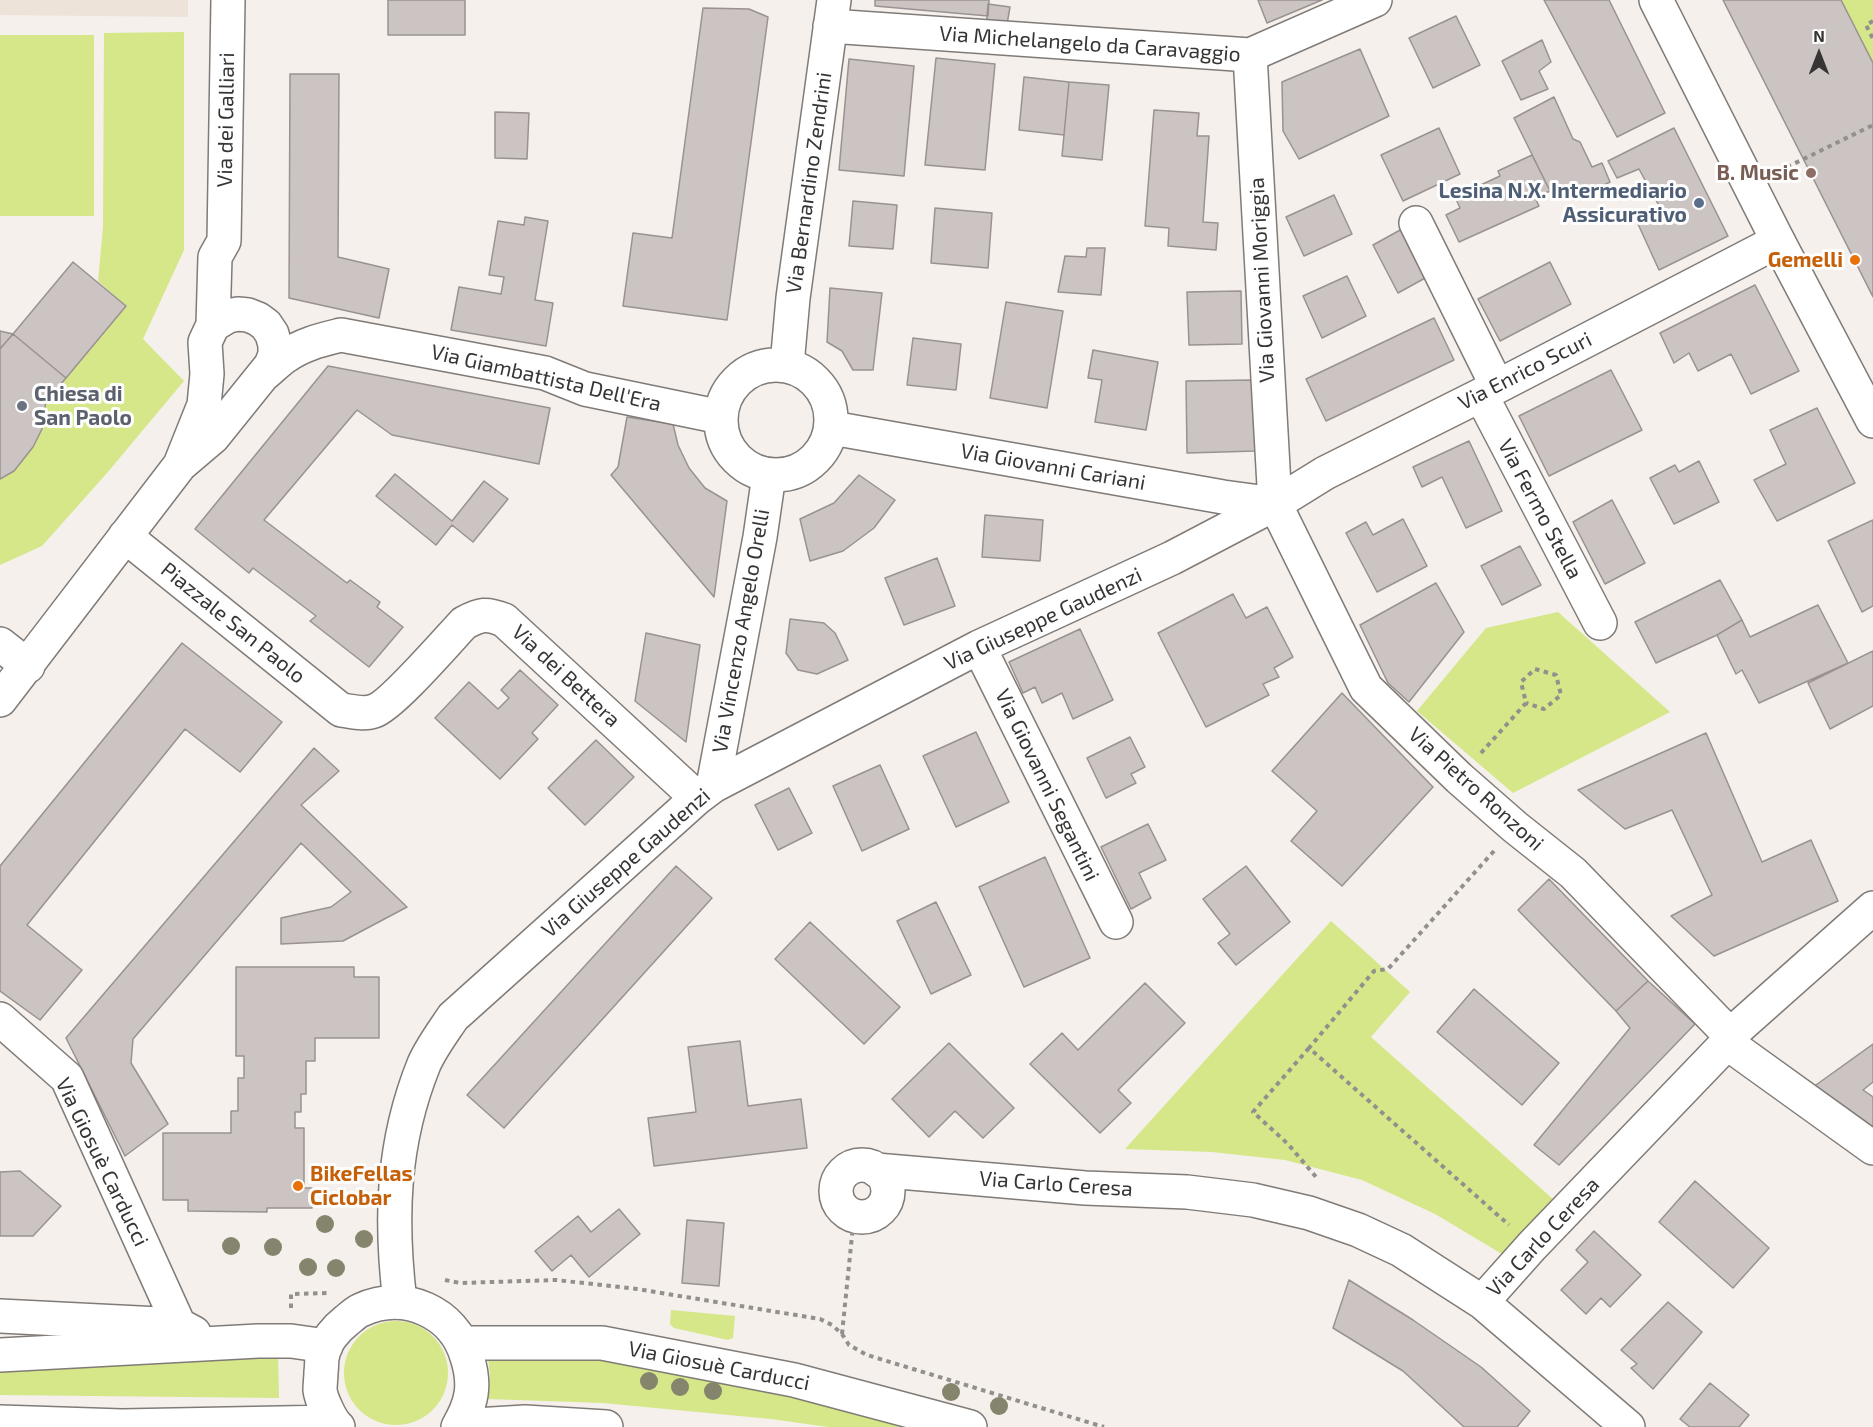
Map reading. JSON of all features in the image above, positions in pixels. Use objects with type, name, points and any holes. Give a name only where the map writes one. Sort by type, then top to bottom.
[{"type":"street","name":"Via dei Galliari","points":[[213,325],[215,257],[224,241],[228,0]]},
{"type":"street","name":"Via Michelangelo da Caravaggio","points":[[832,13],[1250,55],[1375,0]]},
{"type":"street","points":[[1656,0],[1778,241],[1873,421]]},
{"type":"street","name":"Via Bernardino Zendrini","points":[[787,365],[793,298],[832,13]]},
{"type":"street","name":"Via Giovanni Moriggia","points":[[1250,55],[1275,504]]},
{"type":"street","name":"Via Fermo Stella","points":[[1416,223],[1489,391],[1600,623]]},
{"type":"street","name":"Via dei Galliari","points":[[224,241],[233,256],[238,285],[243,297],[258,319]]},
{"type":"street","name":"Via Enrico Scuri","points":[[1275,504],[1325,473],[1778,241]]},
{"type":"street","points":[[0,700],[180,465],[213,437],[272,365],[275,345],[272,334],[258,319],[238,314],[228,316],[213,325],[205,342],[207,374],[204,405],[180,465]]},
{"type":"street","name":"Via Giambattista Dell'Era","points":[[266,373],[284,357],[299,348],[341,335],[545,373],[585,389],[721,417]]},
{"type":"street","points":[[206,359],[210,369],[218,376],[237,384],[247,384],[266,373]]},
{"type":"street","points":[[769,365],[787,365],[803,371],[817,381],[826,395],[831,411],[832,428],[826,444],[816,459],[803,469],[786,475],[769,475],[753,471],[739,462],[729,449],[722,433],[721,417],[725,398],[735,382],[751,371],[769,365]]},
{"type":"street","name":"Via Giovanni Cariani","points":[[832,428],[1223,497],[1275,504]]},
{"type":"street","name":"Via Vincenzo Angelo Orelli","points":[[705,792],[760,537],[769,475]]},
{"type":"street","name":"Via Giuseppe Gaudenzi","points":[[400,1302],[396,1270],[394,1203],[397,1170],[410,1108],[425,1062],[453,1017],[705,792],[979,647],[1172,558],[1275,504]]},
{"type":"street","name":"Via Pietro Ronzoni","points":[[1275,504],[1366,688],[1459,778],[1573,873],[1729,1039],[1873,1148]]},
{"type":"street","name":"Piazzale San Paolo","points":[[125,536],[341,710]]},
{"type":"street","name":"Via dei Bettera","points":[[341,710],[374,711],[390,701],[464,623],[477,616],[489,614],[504,620],[705,792]]},
{"type":"street","points":[[0,644],[28,666]]},
{"type":"street","name":"Via Giovanni Segantini","points":[[979,647],[1116,922]]},
{"type":"street","name":"Via Carlo Ceresa","points":[[854,1216],[862,1217],[878,1211],[887,1198],[886,1182],[876,1170],[1085,1188],[1187,1192],[1253,1200],[1309,1213],[1358,1230],[1401,1250],[1482,1302],[1532,1246],[1729,1039],[1873,908]]},
{"type":"street","name":"Via Giosuè Carducci","points":[[0,1019],[67,1078],[179,1325]]},
{"type":"street","points":[[0,1422],[122,1426],[335,1425],[320,1392],[323,1353],[326,1346],[339,1327],[360,1310],[385,1303],[400,1302],[422,1307],[447,1321],[463,1343],[472,1372],[471,1401],[458,1426]]},
{"type":"street","points":[[1482,1302],[1628,1427]]},
{"type":"street","points":[[0,1316],[179,1325],[214,1343]]},
{"type":"street","points":[[0,1355],[214,1343],[291,1341],[326,1346]]},
{"type":"street","name":"Via Giosuè Carducci","points":[[463,1343],[602,1343],[794,1380],[970,1427]]},
{"type":"street","points":[[458,1426],[525,1422],[606,1427]]},
{"type":"path","points":[[1873,21],[1866,25],[1873,39]]},
{"type":"path","points":[[1750,185],[1873,125]]},
{"type":"path","points":[[1535,669],[1556,675],[1561,695],[1544,709],[1526,704],[1521,682],[1535,669]]},
{"type":"path","points":[[1459,778],[1526,704]]},
{"type":"path","points":[[1309,1213],[1316,1177],[1288,1144],[1253,1112],[1374,971],[1388,969],[1515,827]]},
{"type":"path","points":[[1309,1048],[1532,1246]]},
{"type":"path","points":[[316,1205],[394,1203]]},
{"type":"path","points":[[842,1334],[854,1216]]},
{"type":"shaded area","points":[[0,0],[188,0],[188,17],[0,15]]},
{"type":"green space","points":[[1841,0],[1873,0],[1873,63]]},
{"type":"green space","points":[[184,32],[184,250],[143,339],[184,381],[42,546],[0,565],[0,479],[43,411],[46,401],[126,306],[98,281],[103,227],[104,33]]},
{"type":"green space","points":[[0,35],[94,35],[94,216],[0,216]]},
{"type":"green space","points":[[1558,612],[1670,712],[1513,793],[1417,711],[1486,628]]},
{"type":"green space","points":[[1331,921],[1410,992],[1371,1037],[1554,1200],[1507,1257],[1435,1214],[1362,1180],[1285,1160],[1212,1152],[1125,1149]]},
{"type":"green space","points":[[671,1310],[735,1316],[733,1338],[728,1340],[674,1328],[670,1324]]},
{"type":"green space","points":[[396,1321],[416,1325],[433,1336],[444,1353],[448,1373],[444,1393],[433,1410],[416,1421],[396,1425],[376,1421],[359,1410],[348,1393],[344,1373],[348,1353],[359,1336],[376,1325]]},
{"type":"green space","points":[[278,1350],[279,1398],[0,1395],[0,1366]]},
{"type":"green space","points":[[646,1356],[920,1427],[828,1427],[771,1419],[603,1403],[487,1399],[490,1377],[488,1357]]},
{"type":"building","points":[[388,0],[465,0],[465,35],[388,35]]},
{"type":"building","points":[[875,0],[989,0],[988,16],[875,6]]},
{"type":"building","points":[[1258,0],[1322,0],[1267,23]]},
{"type":"building","points":[[1544,0],[1609,0],[1665,113],[1617,137]]},
{"type":"building","points":[[1723,0],[1841,0],[1873,63],[1873,297]]},
{"type":"building","points":[[988,4],[1010,7],[1006,30],[986,29]]},
{"type":"building","points":[[703,8],[749,9],[768,17],[727,320],[623,306],[633,233],[672,238]]},
{"type":"building","points":[[1456,16],[1480,65],[1433,88],[1409,38]]},
{"type":"building","points":[[1542,40],[1551,62],[1539,71],[1548,89],[1521,100],[1502,61]]},
{"type":"building","points":[[1360,49],[1389,116],[1299,159],[1283,131],[1282,82]]},
{"type":"building","points":[[936,58],[995,64],[985,170],[925,165]]},
{"type":"building","points":[[849,59],[914,66],[904,176],[839,170]]},
{"type":"building","points":[[290,74],[339,74],[338,257],[389,269],[379,318],[289,298]]},
{"type":"building","points":[[1024,77],[1069,82],[1064,135],[1019,130]]},
{"type":"building","points":[[1069,82],[1109,85],[1102,160],[1062,156]]},
{"type":"building","points":[[1554,97],[1573,139],[1580,142],[1592,167],[1602,163],[1610,182],[1574,200],[1568,197],[1562,199],[1557,189],[1550,191],[1514,118]]},
{"type":"building","points":[[1154,110],[1199,113],[1197,136],[1209,136],[1203,222],[1218,223],[1216,250],[1168,246],[1169,228],[1145,226]]},
{"type":"building","points":[[495,112],[529,113],[527,159],[495,158]]},
{"type":"building","points":[[1439,128],[1460,174],[1403,201],[1381,155]]},
{"type":"building","points":[[1674,128],[1728,236],[1659,270],[1638,224],[1664,215],[1639,169],[1617,178],[1608,161]]},
{"type":"building","points":[[1532,155],[1550,191],[1535,198],[1539,206],[1459,242],[1446,215],[1460,208],[1455,197],[1500,176],[1498,171]]},
{"type":"building","points":[[1334,195],[1352,234],[1304,256],[1286,217]]},
{"type":"building","points":[[853,201],[897,205],[893,249],[849,246]]},
{"type":"building","points":[[935,208],[992,213],[988,268],[931,263]]},
{"type":"building","points":[[525,217],[548,221],[535,300],[553,303],[546,346],[451,330],[459,287],[501,294],[504,277],[489,275],[498,221],[524,225]]},
{"type":"building","points":[[1402,229],[1427,277],[1398,293],[1373,245]]},
{"type":"building","points":[[1087,248],[1105,248],[1101,295],[1058,292],[1065,256],[1086,257]]},
{"type":"building","points":[[73,262],[126,306],[66,378],[13,334]]},
{"type":"building","points":[[1550,262],[1571,304],[1500,341],[1478,299]]},
{"type":"building","points":[[1347,276],[1366,316],[1322,338],[1303,296]]},
{"type":"building","points":[[1755,285],[1799,371],[1751,394],[1731,354],[1698,371],[1689,353],[1674,363],[1660,333]]},
{"type":"building","points":[[830,288],[882,293],[873,370],[853,370],[842,351],[827,342]]},
{"type":"building","points":[[1241,291],[1242,344],[1189,345],[1187,292]]},
{"type":"building","points":[[1006,302],[1063,311],[1047,408],[990,398]]},
{"type":"building","points":[[1434,318],[1454,360],[1326,421],[1306,379]]},
{"type":"building","points":[[0,331],[13,334],[0,349]]},
{"type":"building","name":"Chiesa di San Paolo","points":[[13,334],[66,378],[46,401],[42,429],[33,447],[14,471],[0,479],[0,349]]},
{"type":"building","points":[[913,338],[961,344],[956,390],[907,385]]},
{"type":"building","points":[[1093,350],[1158,362],[1146,430],[1095,422],[1102,380],[1088,378]]},
{"type":"building","points":[[328,366],[550,408],[539,464],[392,435],[357,410],[264,520],[347,583],[350,580],[380,602],[377,607],[403,627],[369,667],[310,621],[316,616],[253,568],[249,573],[195,529]]},
{"type":"building","points":[[1611,370],[1642,430],[1549,476],[1519,416]]},
{"type":"building","points":[[1254,380],[1256,451],[1187,453],[1186,381]]},
{"type":"building","points":[[1817,408],[1855,483],[1777,521],[1754,480],[1786,464],[1770,430]]},
{"type":"building","points":[[627,417],[673,424],[678,445],[689,468],[705,488],[727,501],[714,597],[611,475],[618,467]]},
{"type":"building","points":[[1469,441],[1502,511],[1466,528],[1442,477],[1422,487],[1413,467]]},
{"type":"building","points":[[1699,461],[1719,502],[1674,524],[1650,478],[1675,465],[1679,472]]},
{"type":"building","points":[[395,474],[452,521],[484,481],[508,499],[473,542],[452,525],[436,545],[376,496]]},
{"type":"building","points":[[859,475],[895,500],[874,528],[843,551],[810,561],[800,519],[834,503]]},
{"type":"building","points":[[1612,500],[1645,563],[1605,584],[1573,522]]},
{"type":"building","points":[[985,515],[1043,520],[1040,561],[982,557]]},
{"type":"building","points":[[1403,519],[1427,566],[1377,592],[1346,533],[1366,522],[1373,535]]},
{"type":"building","points":[[1873,520],[1873,606],[1862,612],[1828,541]]},
{"type":"building","points":[[1520,546],[1541,585],[1502,605],[1481,566]]},
{"type":"building","points":[[937,558],[955,606],[904,625],[885,578]]},
{"type":"building","points":[[1720,580],[1742,620],[1717,635],[1656,663],[1635,622]]},
{"type":"building","points":[[1436,583],[1464,632],[1409,702],[1388,683],[1360,625]]},
{"type":"building","points":[[1233,594],[1246,618],[1267,607],[1293,657],[1274,668],[1279,677],[1263,684],[1269,695],[1206,727],[1158,633]]},
{"type":"building","points":[[1818,605],[1848,663],[1759,703],[1742,670],[1736,674],[1717,635],[1742,620],[1750,637]]},
{"type":"building","points":[[790,619],[824,623],[835,633],[848,660],[817,674],[798,670],[786,653]]},
{"type":"building","points":[[1080,629],[1113,700],[1073,719],[1062,693],[1042,703],[1035,687],[1023,693],[1009,662]]},
{"type":"building","points":[[646,633],[700,645],[686,742],[635,701]]},
{"type":"building","points":[[182,643],[282,722],[240,772],[185,729],[27,925],[82,970],[40,1020],[0,991],[0,866]]},
{"type":"building","points":[[1873,651],[1873,706],[1830,729],[1808,683]]},
{"type":"building","points":[[520,670],[558,705],[532,733],[538,739],[500,779],[435,718],[469,682],[498,709],[509,698],[501,690]]},
{"type":"building","points":[[1342,693],[1433,787],[1342,886],[1291,841],[1317,811],[1272,771]]},
{"type":"building","points":[[976,732],[1009,802],[956,827],[923,756]]},
{"type":"building","points":[[1706,733],[1762,862],[1811,840],[1838,901],[1714,956],[1671,916],[1712,895],[1672,810],[1625,829],[1578,790]]},
{"type":"building","points":[[1130,737],[1145,767],[1131,774],[1136,783],[1106,798],[1087,758]]},
{"type":"building","points":[[596,740],[634,777],[585,825],[548,788]]},
{"type":"building","points":[[314,748],[339,771],[301,805],[407,907],[343,941],[281,944],[281,918],[331,907],[351,892],[301,843],[133,1039],[131,1063],[168,1124],[125,1156],[66,1038]]},
{"type":"building","points":[[880,765],[909,829],[862,851],[833,786]]},
{"type":"building","points":[[789,788],[812,833],[778,850],[755,805]]},
{"type":"building","points":[[1148,824],[1166,860],[1139,873],[1151,898],[1131,909],[1101,847]]},
{"type":"building","points":[[1045,857],[1090,958],[1024,987],[979,887]]},
{"type":"building","points":[[676,866],[712,898],[504,1128],[467,1095]]},
{"type":"building","points":[[1246,866],[1290,922],[1236,965],[1218,943],[1230,934],[1203,899]]},
{"type":"building","points":[[1549,879],[1648,981],[1616,1011],[1518,910]]},
{"type":"building","points":[[936,902],[971,975],[931,994],[897,921]]},
{"type":"building","points":[[810,922],[900,1007],[864,1044],[775,959]]},
{"type":"building","points":[[236,967],[354,967],[354,977],[379,977],[379,1038],[315,1038],[315,1061],[306,1061],[306,1094],[301,1094],[301,1112],[295,1112],[295,1128],[304,1128],[304,1188],[312,1188],[312,1208],[267,1208],[267,1212],[188,1211],[188,1200],[163,1200],[163,1133],[231,1133],[231,1111],[238,1111],[238,1078],[244,1078],[244,1056],[236,1056]]},
{"type":"building","points":[[1648,981],[1695,1024],[1559,1165],[1534,1145],[1630,1028],[1616,1011]]},
{"type":"building","points":[[1145,983],[1185,1023],[1118,1090],[1131,1103],[1100,1133],[1030,1064],[1062,1033],[1078,1050]]},
{"type":"building","points":[[1474,989],[1559,1063],[1522,1105],[1437,1032]]},
{"type":"building","points":[[740,1041],[748,1106],[801,1099],[807,1148],[654,1166],[648,1118],[696,1112],[688,1047]]},
{"type":"building","points":[[949,1043],[1014,1108],[983,1138],[955,1111],[929,1137],[892,1099]]},
{"type":"building","points":[[1873,1044],[1873,1082],[1863,1090],[1873,1097],[1873,1135],[1809,1090]]},
{"type":"building","points":[[20,1171],[61,1206],[33,1236],[0,1236],[0,1172]]},
{"type":"building","points":[[1695,1181],[1769,1248],[1733,1288],[1659,1222]]},
{"type":"building","points":[[619,1209],[640,1234],[589,1277],[571,1255],[552,1271],[535,1251],[578,1216],[591,1232]]},
{"type":"building","points":[[687,1220],[724,1223],[719,1286],[682,1283]]},
{"type":"building","points":[[1594,1231],[1641,1275],[1610,1307],[1601,1298],[1586,1314],[1561,1290],[1588,1262],[1576,1250]]},
{"type":"building","points":[[1349,1280],[1413,1320],[1481,1367],[1530,1411],[1517,1427],[1464,1427],[1403,1371],[1333,1328]]},
{"type":"building","points":[[1668,1302],[1702,1332],[1653,1389],[1631,1368],[1637,1364],[1621,1350]]},
{"type":"building","points":[[1710,1383],[1749,1415],[1739,1427],[1690,1427],[1680,1419]]},
{"type":"place","name":"B. Music","points":[[1811,173]]},
{"type":"place","name":"Lesina N.X. Intermediario Assicurativo","points":[[1699,203]]},
{"type":"place","name":"Gemelli","points":[[1855,260]]},
{"type":"place","name":"Chiesa di San Paolo","points":[[22,406]]},
{"type":"place","name":"BikeFellas Ciclobar","points":[[298,1186]]}]
